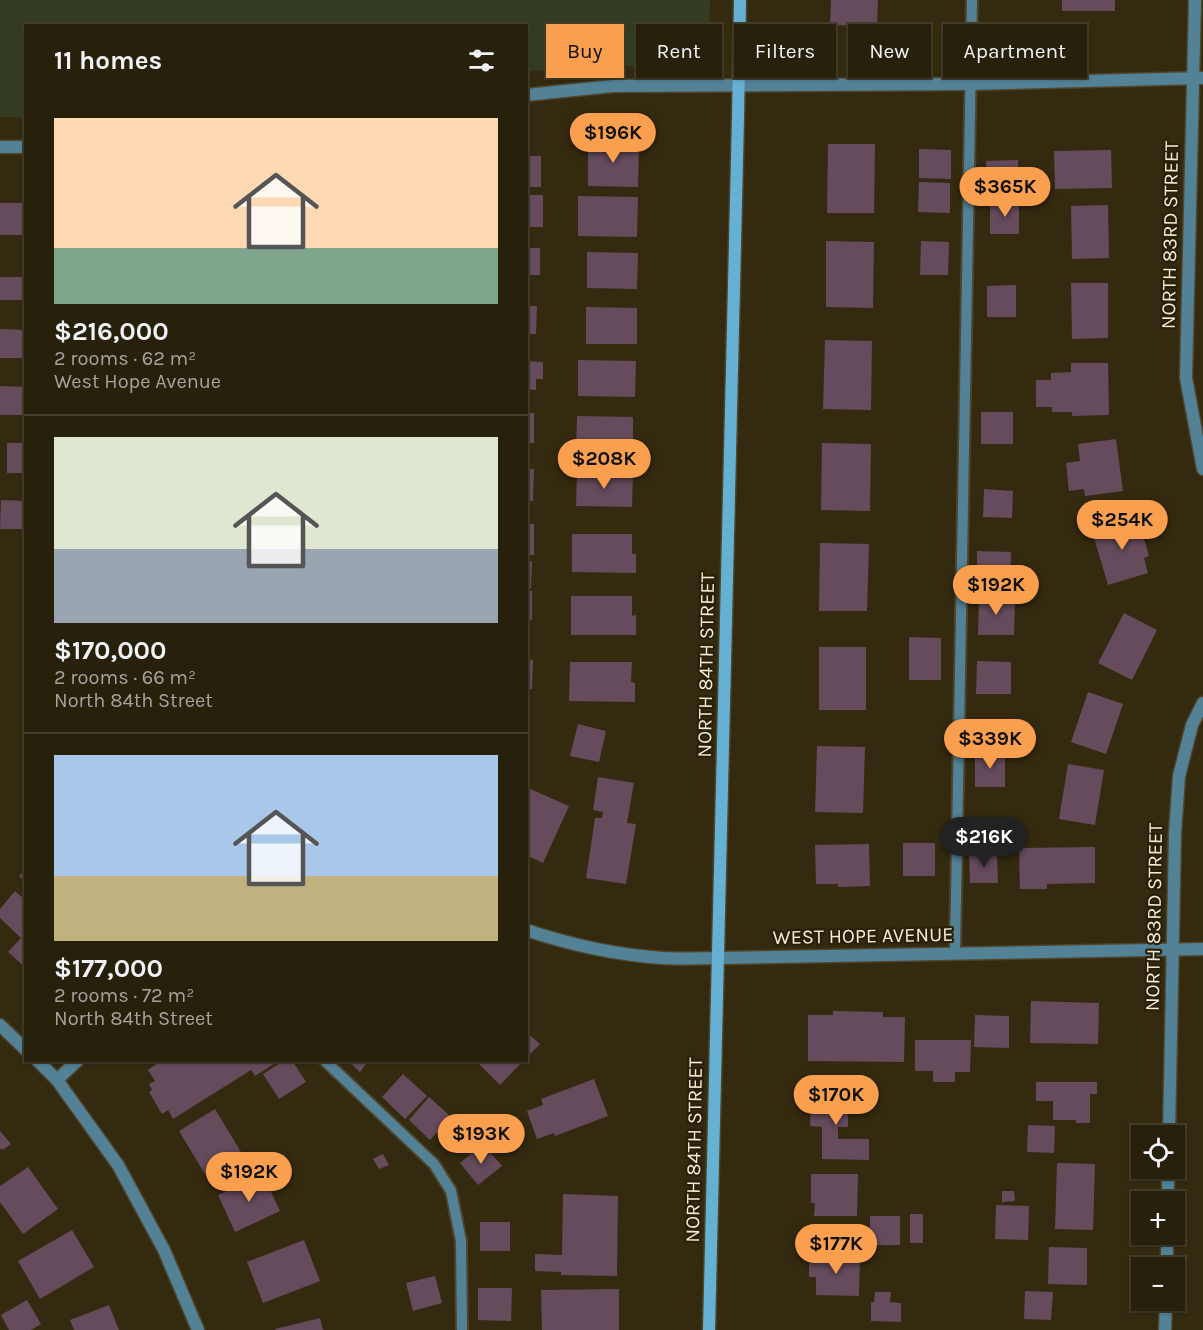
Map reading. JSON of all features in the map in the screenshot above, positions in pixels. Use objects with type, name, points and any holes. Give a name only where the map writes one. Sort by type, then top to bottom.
[{"type":"street","name":"NORTH 84TH STREET","points":[[709,1330],[740,0]]},
{"type":"street","name":"NORTH 83RD STREET","points":[[1195,0],[1198,79],[1186,378],[1203,469]]},
{"type":"street","points":[[528,95],[613,86],[970,84],[1198,79]]},
{"type":"street","points":[[0,147],[24,147]]},
{"type":"street","name":"NORTH 83RD STREET","points":[[1169,1125],[1175,833],[1179,776],[1191,725],[1203,703]]},
{"type":"street","name":"WEST HOPE AVENUE","points":[[528,931],[558,941],[615,953],[663,958],[1203,949]]},
{"type":"street","points":[[0,1025],[24,1048]]},
{"type":"street","points":[[39,1062],[57,1080],[118,1165],[164,1250],[198,1330]]},
{"type":"street","points":[[57,1080],[76,1062]]},
{"type":"street","points":[[1166,1311],[1166,1330]]},
{"type":"lane","points":[[955,953],[972,0]]},
{"type":"lane","points":[[326,1062],[434,1164],[451,1191],[461,1242],[462,1330]]},
{"type":"green space","points":[[0,0],[710,0],[710,24],[636,24],[636,66],[624,66],[624,24],[546,24],[546,70],[528,71],[528,24],[24,24],[24,117],[0,117]]},
{"type":"building","points":[[831,0],[878,0],[877,24],[830,24]]},
{"type":"building","points":[[1062,0],[1115,0],[1115,11],[1062,11]]},
{"type":"building","points":[[588,142],[639,143],[638,187],[588,186]]},
{"type":"building","points":[[828,144],[875,144],[874,213],[827,213]]},
{"type":"building","points":[[919,149],[951,150],[951,179],[919,178]]},
{"type":"building","points":[[1111,150],[1112,188],[1055,189],[1054,151]]},
{"type":"building","points":[[528,156],[541,156],[541,187],[528,187]]},
{"type":"building","points":[[1018,160],[1019,189],[987,190],[986,161]]},
{"type":"building","points":[[919,182],[950,183],[950,213],[918,212]]},
{"type":"building","points":[[528,195],[543,195],[543,227],[528,227]]},
{"type":"building","points":[[578,196],[638,197],[637,237],[578,236]]},
{"type":"building","points":[[0,203],[24,203],[24,235],[0,235]]},
{"type":"building","points":[[990,203],[1019,203],[1019,234],[990,234]]},
{"type":"building","points":[[1108,205],[1109,258],[1072,259],[1071,206]]},
{"type":"building","points":[[826,241],[874,242],[873,308],[826,307]]},
{"type":"building","points":[[921,241],[949,242],[948,275],[920,275]]},
{"type":"building","points":[[528,248],[540,248],[540,275],[528,275]]},
{"type":"building","points":[[587,252],[638,253],[637,289],[587,288]]},
{"type":"building","points":[[0,277],[24,277],[24,300],[0,300]]},
{"type":"building","points":[[1071,283],[1108,283],[1108,338],[1072,339]]},
{"type":"building","points":[[1016,285],[1016,317],[987,317],[987,286]]},
{"type":"building","points":[[528,306],[537,306],[536,334],[528,334]]},
{"type":"building","points":[[586,307],[637,308],[637,344],[586,344]]},
{"type":"building","points":[[0,329],[24,330],[24,358],[0,358]]},
{"type":"building","points":[[825,340],[872,341],[871,410],[823,409]]},
{"type":"building","points":[[578,360],[636,361],[635,397],[578,396]]},
{"type":"building","points":[[528,361],[543,362],[543,379],[536,379],[536,390],[528,389]]},
{"type":"building","points":[[1071,363],[1108,363],[1109,415],[1072,416],[1072,412],[1052,412],[1052,407],[1036,407],[1036,380],[1051,380],[1051,373],[1071,372]]},
{"type":"building","points":[[0,386],[24,387],[24,415],[0,415]]},
{"type":"building","points":[[981,412],[1013,412],[1013,444],[981,444]]},
{"type":"building","points":[[528,413],[534,413],[534,443],[528,443]]},
{"type":"building","points":[[577,416],[633,417],[633,454],[576,453]]},
{"type":"building","points":[[1116,439],[1123,491],[1085,496],[1084,489],[1069,491],[1066,463],[1080,461],[1078,444]]},
{"type":"building","points":[[7,443],[24,443],[24,473],[7,473]]},
{"type":"building","points":[[822,443],[871,444],[870,511],[821,510]]},
{"type":"building","points":[[528,469],[534,469],[533,501],[528,501]]},
{"type":"building","points":[[577,472],[633,473],[632,507],[576,506]]},
{"type":"building","points":[[984,489],[1013,491],[1012,518],[983,517]]},
{"type":"building","points":[[1,500],[24,501],[24,529],[0,529]]},
{"type":"building","points":[[1138,518],[1149,556],[1144,558],[1148,573],[1108,585],[1092,531]]},
{"type":"building","points":[[528,524],[534,524],[534,555],[528,555]]},
{"type":"building","points":[[572,534],[632,534],[632,554],[636,554],[636,573],[572,572]]},
{"type":"building","points":[[820,543],[869,544],[867,611],[819,611]]},
{"type":"building","points":[[977,551],[1011,552],[1010,587],[977,587]]},
{"type":"building","points":[[528,561],[532,561],[531,589],[528,588]]},
{"type":"building","points":[[528,591],[532,591],[532,620],[528,620]]},
{"type":"building","points":[[571,596],[632,596],[632,616],[636,615],[636,635],[571,635]]},
{"type":"building","points":[[979,597],[1015,598],[1014,635],[978,635]]},
{"type":"building","points":[[1124,613],[1157,630],[1132,680],[1098,663]]},
{"type":"building","points":[[909,637],[941,638],[941,680],[909,680]]},
{"type":"building","points":[[819,647],[866,647],[866,710],[819,710]]},
{"type":"building","points":[[528,659],[533,660],[532,689],[528,689]]},
{"type":"building","points":[[977,661],[1011,662],[1011,694],[976,694]]},
{"type":"building","points":[[570,662],[632,662],[631,682],[635,683],[635,702],[569,701]]},
{"type":"building","points":[[1088,692],[1123,704],[1106,754],[1071,742]]},
{"type":"building","points":[[528,724],[529,724],[528,751]]},
{"type":"building","points":[[578,724],[606,731],[599,762],[570,756]]},
{"type":"building","points":[[817,746],[865,747],[863,813],[815,812]]},
{"type":"building","points":[[975,753],[1005,753],[1005,787],[975,787]]},
{"type":"building","points":[[1068,764],[1104,770],[1095,825],[1059,819]]},
{"type":"building","points":[[598,777],[634,783],[627,823],[636,824],[626,884],[586,878],[595,818],[602,818],[603,812],[593,810]]},
{"type":"building","points":[[528,788],[569,806],[543,863],[528,856]]},
{"type":"building","points":[[903,843],[935,843],[935,876],[903,876]]},
{"type":"building","points":[[869,844],[870,886],[838,887],[838,884],[816,884],[815,845]]},
{"type":"building","points":[[1095,847],[1095,883],[1047,884],[1047,889],[1020,889],[1019,848]]},
{"type":"building","points":[[969,854],[997,854],[998,883],[970,883]]},
{"type":"building","points":[[24,871],[24,880],[19,876]]},
{"type":"building","points":[[15,891],[24,899],[24,966],[8,952],[21,938],[0,918],[0,909]]},
{"type":"building","points":[[1031,1001],[1099,1003],[1098,1044],[1030,1043]]},
{"type":"building","points":[[833,1011],[883,1012],[883,1017],[905,1017],[904,1062],[808,1061],[808,1015],[833,1015]]},
{"type":"building","points":[[975,1015],[1009,1016],[1009,1048],[974,1047]]},
{"type":"building","points":[[528,1034],[540,1044],[528,1056]]},
{"type":"building","points":[[915,1040],[971,1040],[970,1072],[955,1072],[955,1082],[933,1082],[933,1071],[915,1071]]},
{"type":"building","points":[[159,1062],[277,1062],[255,1076],[251,1070],[173,1119],[168,1110],[162,1114],[149,1092],[152,1090],[149,1084],[155,1081],[148,1070]]},
{"type":"building","points":[[282,1062],[293,1062],[306,1082],[279,1099],[263,1074]]},
{"type":"building","points":[[349,1062],[368,1062],[360,1072]]},
{"type":"building","points":[[477,1062],[522,1062],[500,1085]]},
{"type":"building","points":[[403,1074],[427,1096],[405,1119],[382,1097]]},
{"type":"building","points":[[594,1079],[608,1116],[555,1136],[554,1133],[537,1139],[527,1111],[543,1105],[541,1099]]},
{"type":"building","points":[[1036,1082],[1097,1082],[1097,1094],[1090,1094],[1090,1123],[1076,1123],[1076,1120],[1053,1120],[1053,1101],[1036,1101]]},
{"type":"building","points":[[811,1090],[848,1090],[848,1127],[838,1127],[838,1139],[869,1139],[869,1160],[822,1159],[822,1127],[810,1126]]},
{"type":"building","points":[[429,1097],[451,1117],[430,1140],[409,1120]]},
{"type":"building","points":[[215,1109],[244,1157],[208,1179],[179,1131]]},
{"type":"building","points":[[1028,1125],[1055,1126],[1054,1153],[1027,1152]]},
{"type":"building","points":[[0,1131],[11,1144],[3,1150],[2,1148],[0,1150]]},
{"type":"building","points":[[483,1144],[502,1166],[478,1185],[460,1163]]},
{"type":"building","points":[[383,1154],[389,1165],[379,1169],[373,1159]]},
{"type":"building","points":[[1057,1163],[1095,1164],[1093,1230],[1055,1229]]},
{"type":"building","points":[[28,1167],[58,1209],[23,1234],[0,1202],[0,1186]]},
{"type":"building","points":[[811,1174],[858,1174],[857,1216],[814,1216],[815,1203],[811,1203]]},
{"type":"building","points":[[263,1175],[280,1211],[235,1232],[218,1195]]},
{"type":"building","points":[[1002,1191],[1014,1191],[1015,1201],[1002,1202]]},
{"type":"building","points":[[563,1194],[618,1196],[617,1276],[561,1275],[561,1272],[535,1271],[535,1254],[562,1255]]},
{"type":"building","points":[[996,1205],[1029,1206],[1028,1240],[995,1239]]},
{"type":"building","points":[[910,1214],[923,1214],[923,1243],[910,1243]]},
{"type":"building","points":[[870,1216],[900,1216],[900,1245],[870,1245]]},
{"type":"building","points":[[480,1222],[510,1222],[510,1251],[480,1251]]},
{"type":"building","points":[[72,1230],[94,1267],[40,1299],[18,1261]]},
{"type":"building","points":[[304,1240],[320,1281],[263,1303],[247,1262]]},
{"type":"building","points":[[1049,1247],[1087,1248],[1087,1285],[1048,1284]]},
{"type":"building","points":[[809,1256],[860,1257],[859,1296],[816,1295],[816,1277],[809,1277]]},
{"type":"building","points":[[435,1276],[442,1303],[413,1311],[406,1283]]},
{"type":"building","points":[[478,1288],[512,1288],[511,1321],[478,1320]]},
{"type":"building","points":[[619,1289],[619,1330],[542,1330],[541,1290]]},
{"type":"building","points":[[1025,1291],[1053,1292],[1051,1320],[1024,1319]]},
{"type":"building","points":[[875,1292],[891,1292],[890,1302],[901,1303],[901,1322],[871,1321],[871,1302],[874,1302]]},
{"type":"building","points":[[27,1300],[41,1324],[31,1330],[9,1330],[1,1315]]},
{"type":"building","points":[[109,1305],[119,1330],[74,1330],[70,1320]]},
{"type":"building","points":[[320,1318],[323,1330],[275,1330],[275,1329]]}]
